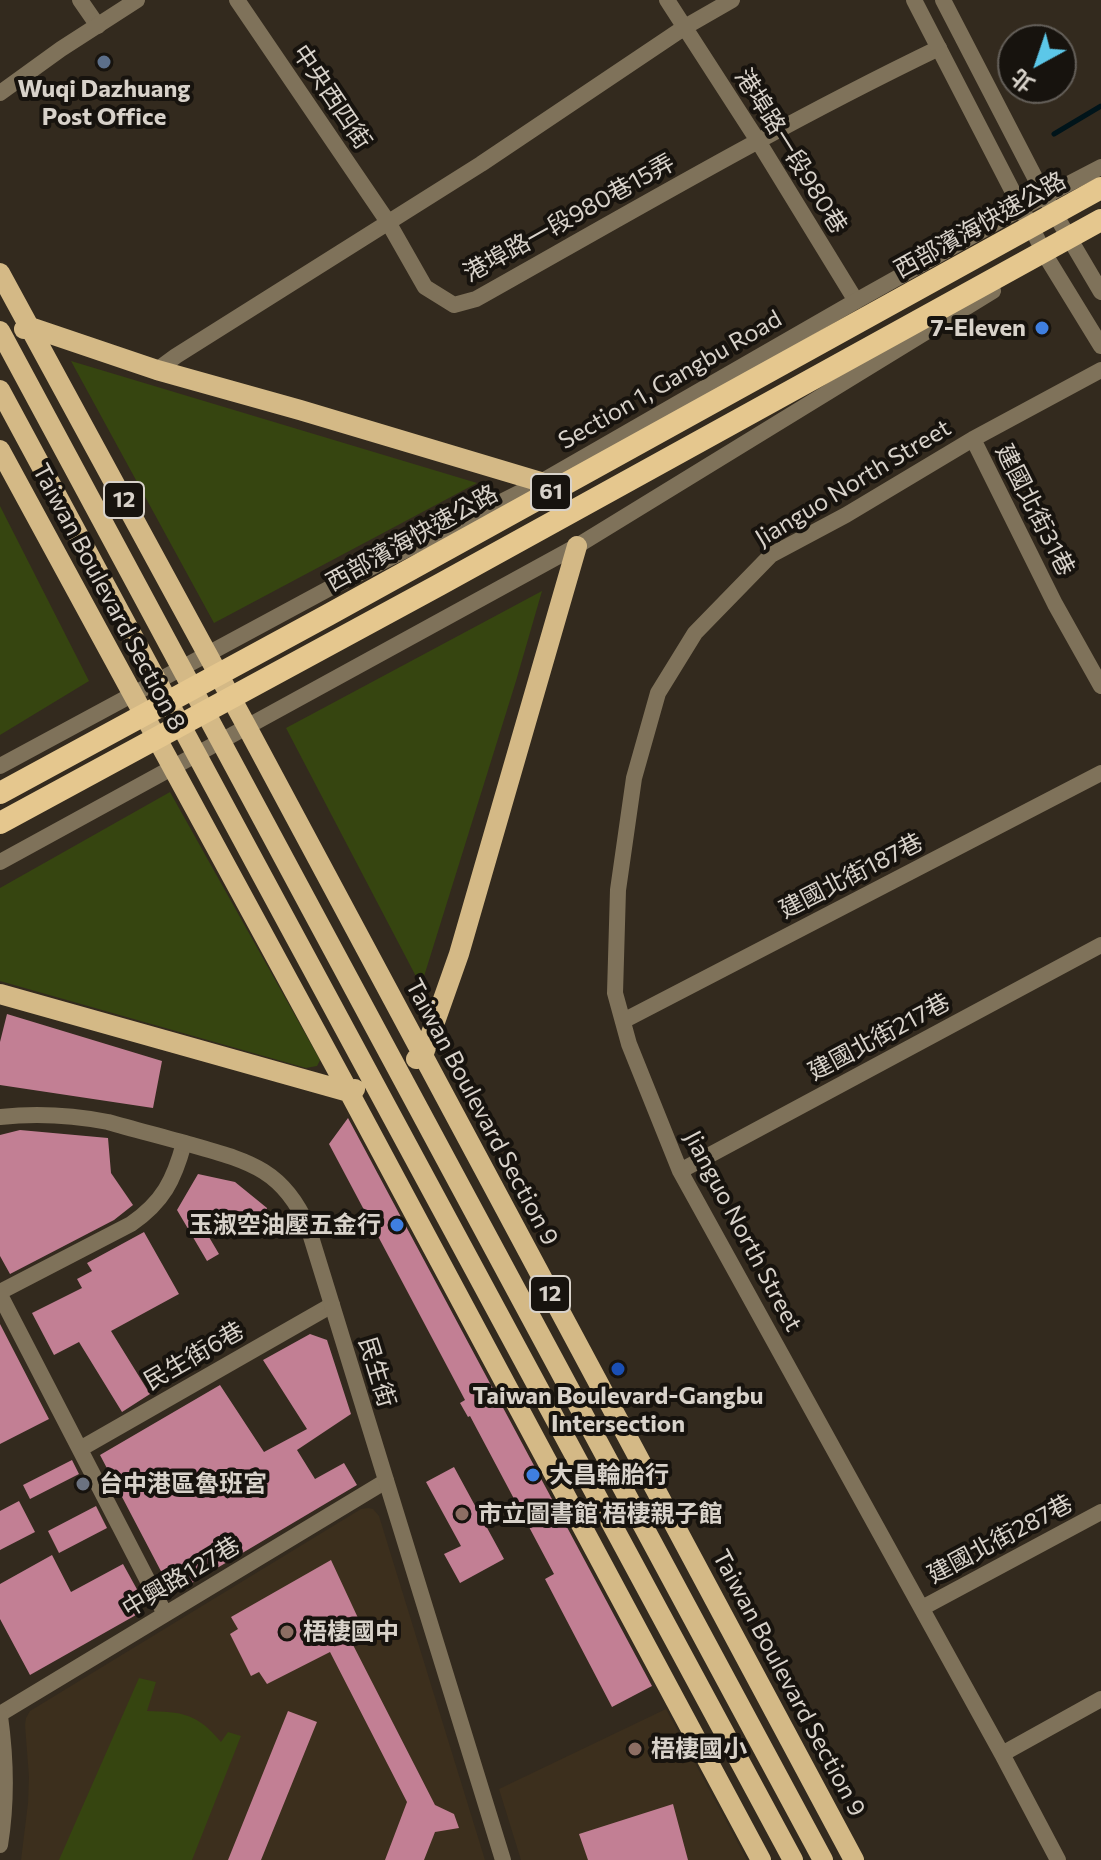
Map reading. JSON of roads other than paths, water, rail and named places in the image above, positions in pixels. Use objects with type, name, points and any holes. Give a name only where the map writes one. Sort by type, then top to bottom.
[{"type":"highway","name":"西部濱海快速公路","points":[[0,793],[1101,188]]},
{"type":"highway","name":"61","points":[[0,823],[1101,220]]},
{"type":"main road","name":"12","points":[[0,273],[247,727]]},
{"type":"main road","points":[[2,335],[30,327],[157,370],[541,482]]},
{"type":"main road","name":"Taiwan Boulevard Section 8","points":[[2,335],[222,741]]},
{"type":"main road","name":"Taiwan Boulevard Section 8","points":[[0,390],[197,755]]},
{"type":"main road","name":"Taiwan Boulevard Section 8","points":[[0,450],[172,768]]},
{"type":"main road","points":[[0,994],[349,1092],[423,1056],[459,954],[577,546]]},
{"type":"main road","name":"Taiwan Boulevard Section 9","points":[[247,727],[854,1860]]},
{"type":"main road","name":"12","points":[[222,741],[823,1860]]},
{"type":"main road","name":"12","points":[[197,755],[793,1860]]},
{"type":"main road","points":[[172,768],[761,1860]]},
{"type":"street","points":[[80,0],[98,26]]},
{"type":"street","points":[[0,93],[137,0]]},
{"type":"street","name":"中央西四街","points":[[237,0],[388,222]]},
{"type":"street","name":"港埠路一段980巷","points":[[667,0],[856,301]]},
{"type":"street","points":[[157,370],[481,164],[685,27],[732,0]]},
{"type":"street","points":[[914,0],[1047,258],[1101,346]]},
{"type":"street","points":[[943,0],[1045,197],[1101,292]]},
{"type":"street","points":[[758,141],[939,48]]},
{"type":"street","name":"港埠路一段980巷15弄","points":[[388,222],[425,287],[454,305],[476,299],[758,141]]},
{"type":"street","name":"Section 1, Gangbu Road","points":[[0,766],[206,653],[541,482],[856,301],[1101,167]]},
{"type":"street","points":[[0,862],[577,546],[1047,258],[1101,232]]},
{"type":"street","name":"Jianguo North Street","points":[[1058,1860],[680,1171],[629,1044],[615,993],[618,890],[634,778],[658,693],[695,633],[771,555],[846,515],[973,439],[1101,370]]},
{"type":"street","name":"建國北街31巷","points":[[973,439],[1055,604],[1101,686]]},
{"type":"street","name":"建國北街187巷","points":[[623,1021],[1101,773]]},
{"type":"street","name":"建國北街217巷","points":[[680,1171],[1101,945]]},
{"type":"street","name":"民生街","points":[[0,1117],[44,1115],[108,1122],[241,1159],[268,1174],[289,1193],[308,1227],[503,1860]]},
{"type":"street","points":[[165,1614],[0,1293],[143,1215],[167,1188],[177,1169],[184,1143]]},
{"type":"street","name":"民生街6巷","points":[[80,1449],[332,1305]]},
{"type":"street","name":"中興路127巷","points":[[0,1715],[386,1481]]},
{"type":"street","name":"建國北街287巷","points":[[922,1608],[1101,1512]]},
{"type":"street","points":[[1002,1754],[1101,1699]]},
{"type":"street","points":[[0,1715],[5,1803],[0,1845]]},
{"type":"waterway","points":[[1054,134],[1101,106]]},
{"type":"place","name":"Wuqi Dazhuang Post Office","points":[[104,62]]},
{"type":"place","name":"7-Eleven","points":[[1042,328]]},
{"type":"place","name":"玉淑空油壓五金行","points":[[397,1225]]},
{"type":"place","name":"Taiwan Boulevard-Gangbu Intersection","points":[[618,1369]]},
{"type":"place","name":"大昌輪胎行","points":[[533,1475]]},
{"type":"place","name":"台中港區魯班宮","points":[[83,1484]]},
{"type":"place","name":"市立圖書館 梧棲親子館","points":[[462,1514]]},
{"type":"place","name":"梧棲國中","points":[[287,1632]]},
{"type":"place","name":"梧棲國小","points":[[635,1749]]}]
